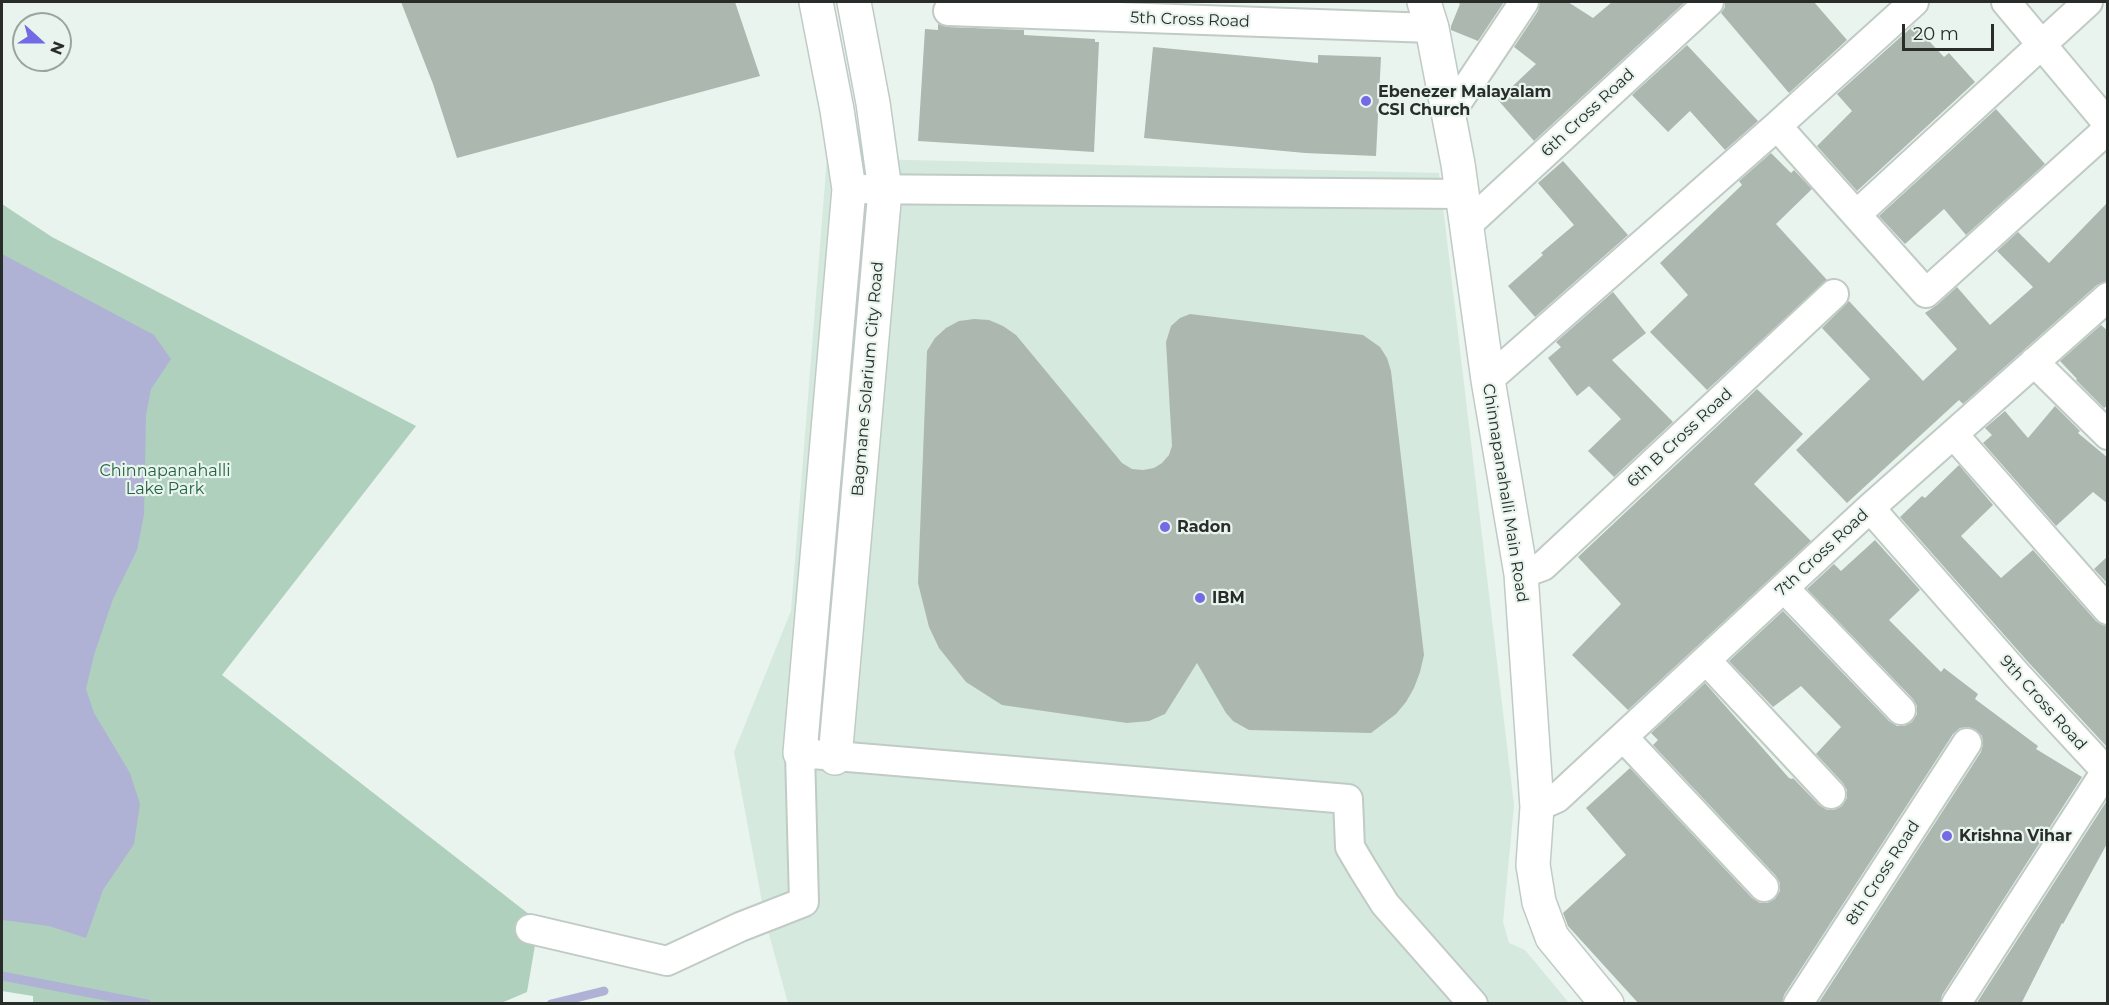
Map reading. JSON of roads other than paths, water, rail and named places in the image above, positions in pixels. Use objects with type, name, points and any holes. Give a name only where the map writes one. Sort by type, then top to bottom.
[{"type":"street","points":[[530,929],[667,961],[740,927],[804,902],[800,753],[849,189],[837,110],[816,2]]},
{"type":"street","name":"Bagmane Solarium City Road","points":[[835,758],[885,190],[873,103],[854,2]]},
{"type":"street","points":[[1448,116],[1524,2]]},
{"type":"street","name":"6th Cross Road","points":[[1465,210],[1709,2]]},
{"type":"street","points":[[1488,380],[1777,126],[1914,2]]},
{"type":"street","points":[[2006,2],[2108,124]]},
{"type":"street","points":[[1857,214],[2088,2]]},
{"type":"street","name":"5th Cross Road","points":[[948,11],[1428,15]]},
{"type":"street","name":"Chinnapanahalli Main Road","points":[[1428,15],[1465,210],[1488,380],[1521,574],[1537,807],[1533,865],[1539,902],[1552,937],[1607,1004]]},
{"type":"street","points":[[1777,126],[1926,293],[2108,129]]},
{"type":"street","points":[[849,189],[1465,210]]},
{"type":"street","name":"6th B Cross Road","points":[[1521,574],[1543,566],[1834,294]]},
{"type":"street","name":"7th Cross Road","points":[[1537,807],[1557,798],[1870,508],[2034,362],[2103,308]]},
{"type":"street","points":[[2034,362],[2108,435]]},
{"type":"street","points":[[1954,435],[2108,610]]},
{"type":"street","name":"9th Cross Road","points":[[1870,508],[2018,676],[2106,771],[1956,1004]]},
{"type":"street","points":[[1785,588],[1901,710]]},
{"type":"street","points":[[1706,660],[1831,794]]},
{"type":"street","points":[[1624,738],[1764,887]]},
{"type":"street","name":"8th Cross Road","points":[[1798,1004],[1967,743]]},
{"type":"street","points":[[800,753],[835,758],[1348,799],[1350,846],[1363,869],[1385,904],[1473,1004]]},
{"type":"water","points":[[2,254],[154,335],[171,359],[151,389],[146,415],[144,515],[137,550],[113,599],[94,655],[86,689],[94,713],[130,773],[140,804],[134,844],[103,890],[86,938],[49,926],[2,920]]},
{"type":"waterway","points":[[2,976],[147,1004]]},
{"type":"waterway","points":[[551,1004],[604,991]]},
{"type":"place","name":"Ebenezer Malayalam CSI Church","points":[[1366,101]]},
{"type":"place","name":"Radon","points":[[1165,527]]},
{"type":"place","name":"IBM","points":[[1200,598]]},
{"type":"place","name":"Krishna Vihar","points":[[1947,836]]},
{"type":"park label","name":"Chinnapanahalli Lake Park","points":[[165,480]]}]
